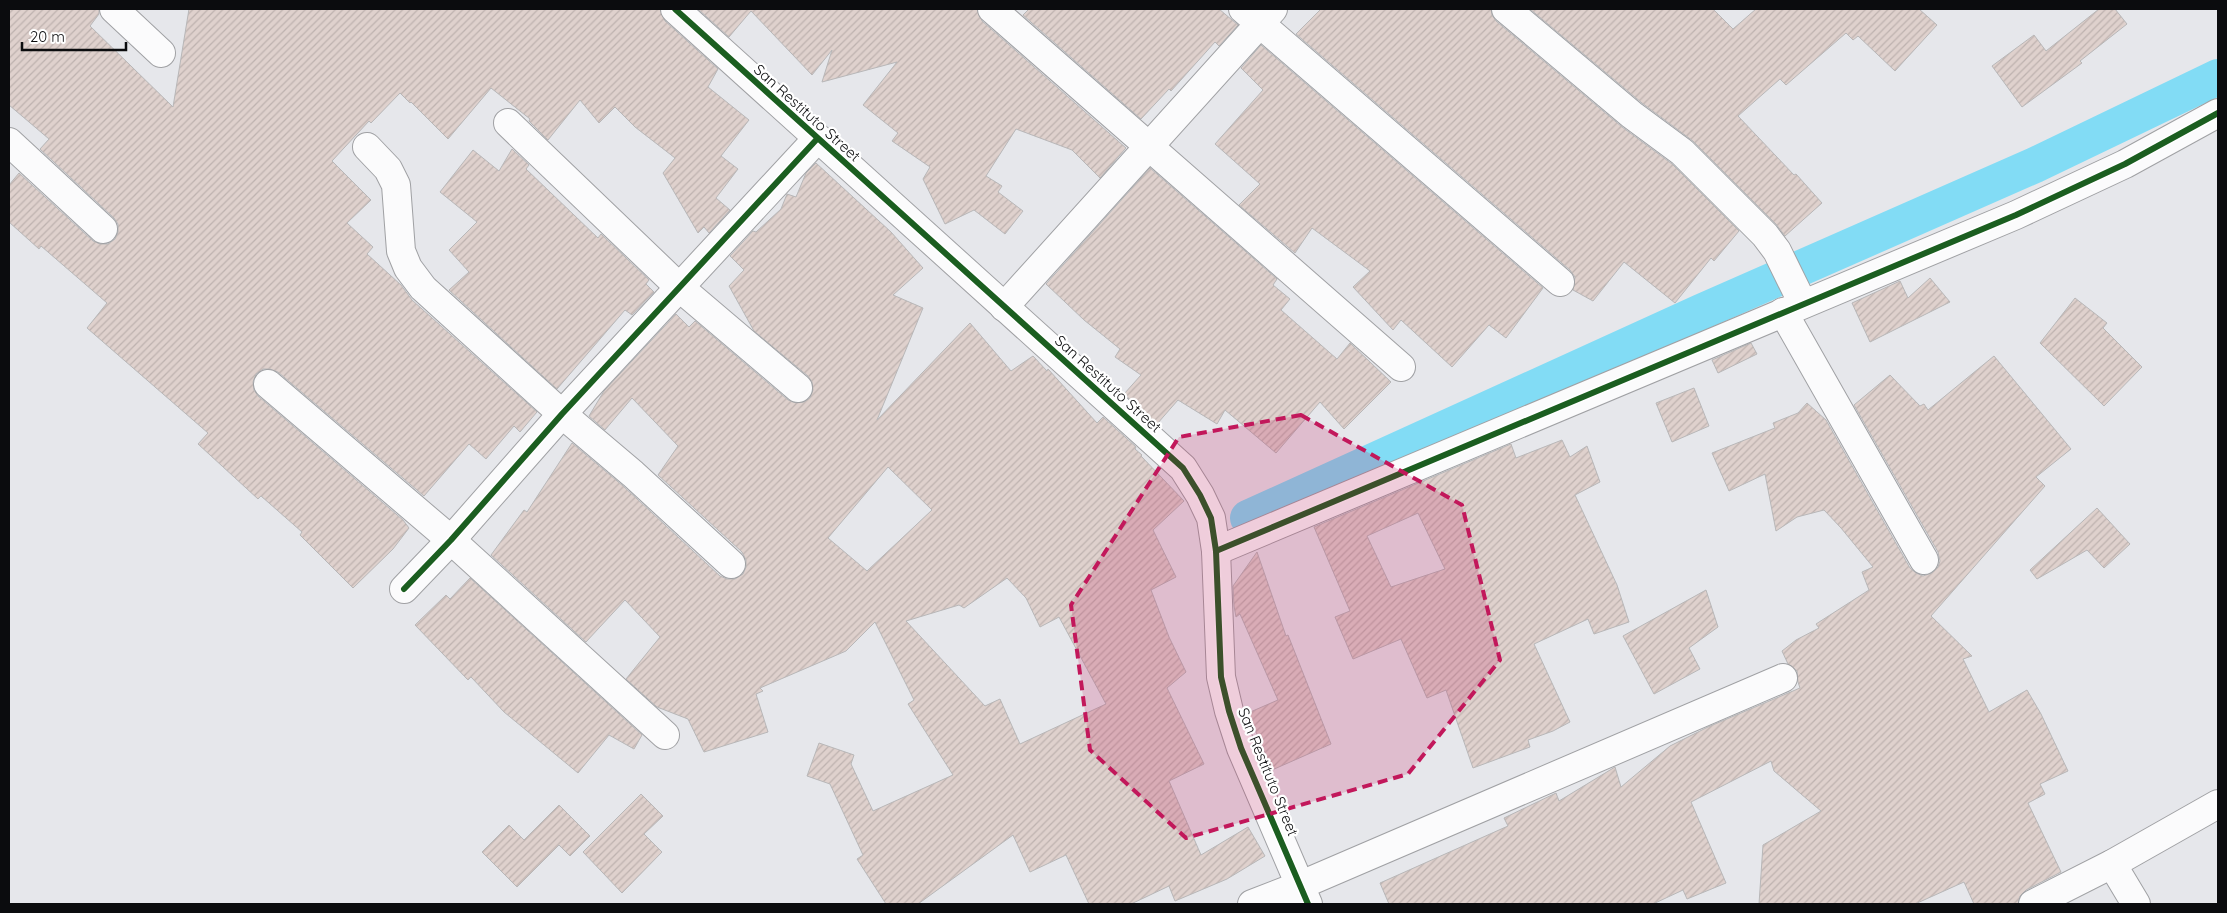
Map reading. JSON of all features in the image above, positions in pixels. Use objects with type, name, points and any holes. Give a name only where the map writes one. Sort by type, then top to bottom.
[{"type":"street","points":[[114,9],[161,53]]},
{"type":"street","name":"San Restituto Street","points":[[675,9],[1183,468],[1200,495],[1211,518],[1216,551],[1221,677],[1229,711],[1241,748],[1305,895]]},
{"type":"street","points":[[992,9],[1401,367]]},
{"type":"street","points":[[1506,9],[1632,115],[1682,152],[1765,235],[1783,263],[1795,303],[1924,560]]},
{"type":"street","points":[[1004,307],[1149,146],[1258,14],[1560,282]]},
{"type":"street","points":[[1216,551],[1795,303],[2016,214],[2124,164],[2218,113]]},
{"type":"street","points":[[508,123],[679,287],[798,388]]},
{"type":"street","points":[[404,590],[451,540],[562,414],[817,139]]},
{"type":"street","points":[[9,142],[103,229]]},
{"type":"street","points":[[367,147],[388,169],[396,185],[402,251],[408,268],[423,288],[562,414],[633,474],[731,564]]},
{"type":"street","points":[[268,384],[451,540],[665,735]]},
{"type":"street","points":[[1252,904],[1305,895],[1783,678]]},
{"type":"street","points":[[2032,904],[2112,864],[2218,804]]},
{"type":"street","points":[[2112,864],[2136,904]]},
{"type":"highlighted area","points":[[1301,415],[1462,505],[1500,660],[1408,774],[1186,838],[1090,750],[1071,605],[1179,437]]},
{"type":"building","points":[[9,9],[99,9],[99,14],[90,26],[173,107],[189,9],[660,9],[665,21],[718,69],[708,87],[749,120],[721,156],[738,169],[716,198],[730,210],[709,233],[704,227],[698,233],[663,173],[675,158],[635,127],[615,107],[599,123],[580,100],[548,140],[529,121],[530,119],[491,88],[448,139],[400,93],[371,123],[369,121],[332,161],[371,200],[347,223],[373,247],[367,254],[401,285],[412,300],[537,412],[520,432],[514,426],[486,459],[469,444],[424,496],[278,372],[263,369],[256,374],[253,382],[254,390],[258,396],[403,520],[409,528],[393,549],[353,588],[300,535],[302,532],[261,496],[258,499],[198,444],[208,433],[87,328],[107,303],[41,246],[39,249],[9,222],[9,185],[19,173],[93,241],[100,244],[108,244],[115,239],[118,232],[118,224],[114,218],[40,149],[49,139],[9,105]]},
{"type":"building","points":[[698,9],[977,9],[982,21],[1126,148],[1100,178],[1072,150],[1016,129],[986,176],[1002,186],[998,192],[1023,211],[1005,234],[974,210],[945,224],[923,179],[930,167],[892,141],[898,133],[863,105],[897,62],[822,82],[832,50],[812,75],[751,11],[729,37]]},
{"type":"building","points":[[1029,9],[1219,9],[1238,25],[1219,46],[1215,42],[1171,91],[1169,89],[1141,119],[1023,15]]},
{"type":"building","points":[[1321,9],[1491,9],[1496,21],[1622,127],[1672,164],[1739,231],[1714,261],[1711,258],[1675,303],[1624,262],[1593,301],[1573,290],[1575,277],[1570,270],[1296,34]]},
{"type":"building","points":[[1530,9],[1713,9],[1733,29],[1756,9],[1919,9],[1937,25],[1895,71],[1858,36],[1853,40],[1846,33],[1786,85],[1780,79],[1738,116],[1822,203],[1785,236],[1776,224],[1693,141],[1642,103]]},
{"type":"building","points":[[2099,9],[2115,9],[2127,24],[2080,61],[2082,63],[2022,107],[1992,66],[2034,35],[2046,51]]},
{"type":"building","points":[[1261,45],[1543,288],[1506,338],[1489,325],[1452,367],[1401,320],[1393,330],[1353,287],[1370,271],[1312,228],[1295,253],[1239,205],[1260,184],[1215,144],[1263,90],[1241,68]]},
{"type":"building","points":[[512,149],[529,165],[526,169],[598,238],[601,234],[649,280],[646,284],[654,292],[632,315],[625,310],[557,389],[449,290],[469,272],[449,250],[477,222],[440,192],[473,150],[499,171]]},
{"type":"building","points":[[816,163],[891,232],[923,268],[893,295],[923,308],[877,420],[970,323],[1011,371],[1033,356],[1047,371],[1048,369],[1097,423],[1103,417],[1136,447],[1135,449],[1141,456],[1184,501],[1153,530],[1176,577],[1151,590],[1169,637],[1186,672],[1167,688],[1204,764],[1169,781],[1201,855],[1248,827],[1265,856],[1227,879],[1175,901],[1169,886],[1131,904],[1089,904],[1066,855],[1030,872],[1013,835],[918,904],[886,904],[857,859],[863,855],[830,784],[807,776],[819,743],[854,755],[851,764],[873,811],[953,775],[908,704],[914,700],[875,622],[846,651],[760,688],[763,691],[756,694],[768,732],[704,752],[688,719],[657,707],[626,679],[660,637],[625,600],[586,642],[491,555],[524,510],[527,512],[572,443],[623,486],[720,576],[727,579],[735,579],[743,574],[746,560],[742,552],[658,475],[678,446],[632,398],[605,430],[589,416],[604,391],[676,314],[689,327],[695,321],[788,400],[796,403],[804,402],[810,398],[813,390],[812,382],[808,376],[754,331],[729,286],[744,270],[730,256],[753,231],[756,232],[781,209],[787,194],[796,197],[806,173]],"holes":[[[888,467],[932,510],[867,571],[828,538]],[[1007,578],[1026,598],[1040,627],[1059,617],[1106,704],[1020,744],[1000,699],[985,706],[906,621],[959,605],[964,608]]]},
{"type":"building","points":[[1150,168],[1277,279],[1273,285],[1290,299],[1281,310],[1337,359],[1350,343],[1391,382],[1344,429],[1320,402],[1276,453],[1225,410],[1217,424],[1178,400],[1157,424],[1124,394],[1141,375],[1115,357],[1120,349],[1084,320],[1046,284]]},
{"type":"building","points":[[1930,278],[1950,302],[1870,342],[1852,303],[1900,281],[1908,298]]},
{"type":"building","points":[[2075,298],[2107,323],[2103,328],[2142,367],[2104,406],[2040,343]]},
{"type":"building","points":[[1751,343],[1757,354],[1718,373],[1712,360]]},
{"type":"building","points":[[1994,356],[2071,449],[2036,477],[2045,486],[1931,616],[1972,656],[1963,659],[1989,712],[2027,690],[2041,714],[2068,771],[2040,784],[2045,794],[2028,803],[2061,872],[2026,890],[2020,896],[2018,904],[1974,904],[1964,882],[1915,904],[1759,904],[1763,845],[1821,811],[1774,771],[1771,761],[1691,802],[1726,883],[1687,899],[1683,890],[1653,904],[1389,904],[1380,883],[1508,826],[1504,818],[1556,793],[1559,801],[1615,767],[1621,787],[1670,746],[1708,727],[1800,688],[1797,671],[1788,664],[1782,651],[1796,640],[1819,628],[1816,624],[1869,590],[1862,572],[1873,567],[1824,510],[1797,517],[1776,531],[1765,474],[1729,491],[1712,453],[1775,428],[1773,423],[1798,413],[1807,403],[1826,420],[1910,568],[1923,576],[1932,573],[1938,567],[1940,561],[1938,552],[1854,405],[1890,375],[1920,406],[1924,404],[1928,410]]},
{"type":"building","points":[[1694,388],[1709,426],[1672,442],[1656,403]]},
{"type":"building","points":[[1562,440],[1570,457],[1587,446],[1600,482],[1575,495],[1617,585],[1629,622],[1594,634],[1588,619],[1534,644],[1570,722],[1553,731],[1528,740],[1530,747],[1473,768],[1446,690],[1427,698],[1401,639],[1353,659],[1335,617],[1350,611],[1314,527],[1511,444],[1516,458]],"holes":[[[1418,513],[1445,569],[1391,587],[1367,536]]]},
{"type":"building","points":[[2097,508],[2130,544],[2104,568],[2087,550],[2037,579],[2030,570]]},
{"type":"building","points":[[1257,552],[1286,636],[1288,635],[1331,744],[1272,770],[1248,713],[1278,700],[1240,614],[1236,617],[1234,606],[1233,586]]},
{"type":"building","points":[[470,578],[642,735],[634,749],[609,735],[578,773],[504,712],[471,677],[468,680],[415,625],[446,595],[450,599]]},
{"type":"building","points":[[1706,590],[1718,627],[1689,648],[1700,669],[1654,694],[1623,636]]},
{"type":"building","points":[[641,794],[663,816],[644,834],[662,852],[622,893],[583,852]]},
{"type":"building","points":[[559,805],[590,836],[570,856],[559,845],[517,887],[482,852],[509,825],[524,840]]},
{"type":"waterway","points":[[1248,518],[1701,312],[2035,165],[2218,77]]},
{"type":"cycle path","points":[[675,9],[1183,468],[1200,495],[1211,518],[1216,551],[1221,677],[1229,711],[1241,748],[1308,904]]},
{"type":"cycle path","points":[[1216,551],[2016,215],[2125,164],[2218,113]]},
{"type":"cycle path","points":[[404,589],[451,540],[562,414],[817,139]]}]
